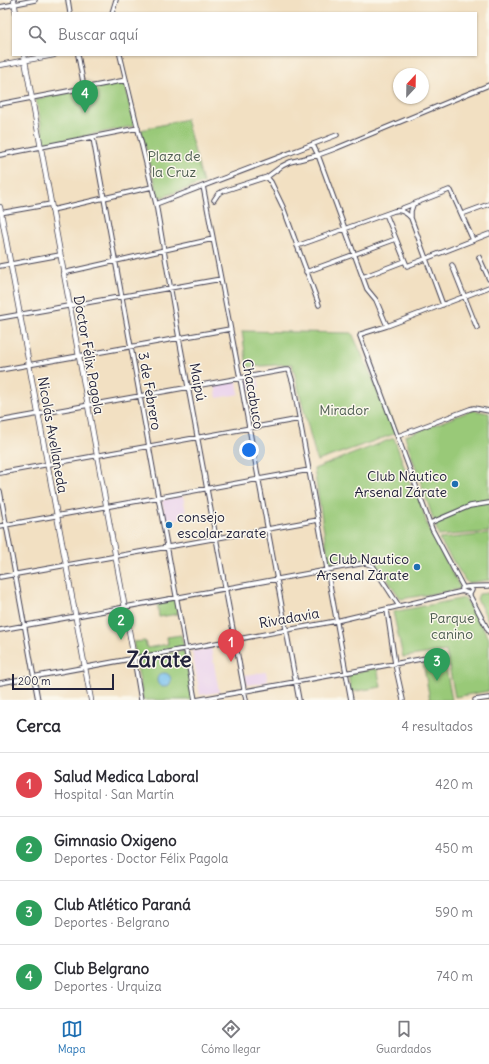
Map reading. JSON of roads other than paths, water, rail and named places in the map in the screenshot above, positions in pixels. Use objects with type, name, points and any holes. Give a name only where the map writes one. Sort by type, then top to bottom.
[{"type":"street","points":[[0,7],[14,2],[35,0]]},
{"type":"street","points":[[68,0],[70,12]]},
{"type":"street","points":[[112,12],[116,0]]},
{"type":"street","points":[[14,2],[16,12]]},
{"type":"street","points":[[0,65],[24,57],[39,56]]},
{"type":"street","points":[[78,56],[84,87]]},
{"type":"street","points":[[0,156],[138,128],[120,56]]},
{"type":"street","name":"Doctor Félix Pagola","points":[[24,57],[134,658]]},
{"type":"street","points":[[0,104],[126,80]]},
{"type":"street","points":[[214,200],[218,194],[223,191],[267,177],[290,162],[318,155],[489,85]]},
{"type":"street","name":"Maipú","points":[[138,128],[156,204],[179,338],[246,700]]},
{"type":"street","points":[[156,204],[337,135]]},
{"type":"street","name":"3 de Febrero","points":[[93,138],[195,700]]},
{"type":"street","points":[[313,145],[367,289],[376,300],[387,326]]},
{"type":"street","points":[[267,177],[276,193],[319,305]]},
{"type":"street","name":"Chacabuco","points":[[203,186],[299,700]]},
{"type":"street","points":[[52,210],[152,187]]},
{"type":"street","points":[[297,246],[401,210],[449,190],[452,192],[473,240]]},
{"type":"street","points":[[1,213],[51,204]]},
{"type":"street","points":[[462,214],[489,204]]},
{"type":"street","points":[[413,205],[411,218],[443,305]]},
{"type":"street","name":"Nicolás Avellaneda","points":[[0,207],[91,700]]},
{"type":"street","points":[[401,210],[411,218]]},
{"type":"street","points":[[386,214],[407,266],[489,234]]},
{"type":"street","points":[[63,273],[213,239]]},
{"type":"street","points":[[306,272],[396,239]]},
{"type":"street","points":[[0,266],[60,254]]},
{"type":"street","points":[[479,257],[489,279]]},
{"type":"street","points":[[363,277],[405,261]]},
{"type":"street","points":[[452,265],[477,328]]},
{"type":"street","points":[[0,318],[221,279]]},
{"type":"street","points":[[470,593],[463,589],[434,534],[360,336],[361,334],[387,326],[489,287]]},
{"type":"street","points":[[0,370],[230,329]]},
{"type":"street","points":[[0,421],[289,370],[300,419],[351,700]]},
{"type":"street","points":[[398,436],[470,409],[474,408],[489,411]]},
{"type":"street","points":[[0,473],[300,419]]},
{"type":"street","points":[[0,526],[309,470]]},
{"type":"street","points":[[0,491],[38,700]]},
{"type":"street","points":[[430,523],[470,506],[489,503]]},
{"type":"street","points":[[0,577],[318,520]]},
{"type":"street","points":[[0,630],[360,564],[369,564],[373,566],[399,606]]},
{"type":"street","points":[[469,587],[470,593],[489,632]]},
{"type":"street","name":"Rivadavia","points":[[0,683],[336,621],[387,610],[469,587],[489,587]]},
{"type":"street","name":"Rivadavia","points":[[470,593],[489,587]]},
{"type":"street","points":[[387,610],[403,700]]},
{"type":"street","points":[[195,700],[443,655]]},
{"type":"street","points":[[134,658],[142,700]]},
{"type":"street","points":[[475,700],[489,698]]},
{"type":"water","points":[[164,673],[169,675],[171,680],[169,685],[164,687],[159,685],[157,680],[159,675]]},
{"type":"place","name":"Club Belgrano","points":[[85,113]]},
{"type":"place","name":"Club Náutico Arsenal Zárate","points":[[455,484]]},
{"type":"place","name":"consejo escolar zarate","points":[[169,525]]},
{"type":"place","name":"Club Nautico Arsenal Zárate","points":[[417,567]]},
{"type":"place","name":"Gimnasio Oxigeno","points":[[121,640]]},
{"type":"place","name":"Salud Medica Laboral","points":[[231,662]]},
{"type":"place","name":"Club Atlético Paraná","points":[[437,681]]},
{"type":"district","name":"Zárate","points":[[159,659]]},
{"type":"park label","name":"Plaza de la Cruz","points":[[174,164]]},
{"type":"park label","name":"Mirador","points":[[344,410]]},
{"type":"park label","name":"Parque canino","points":[[452,626]]}]
